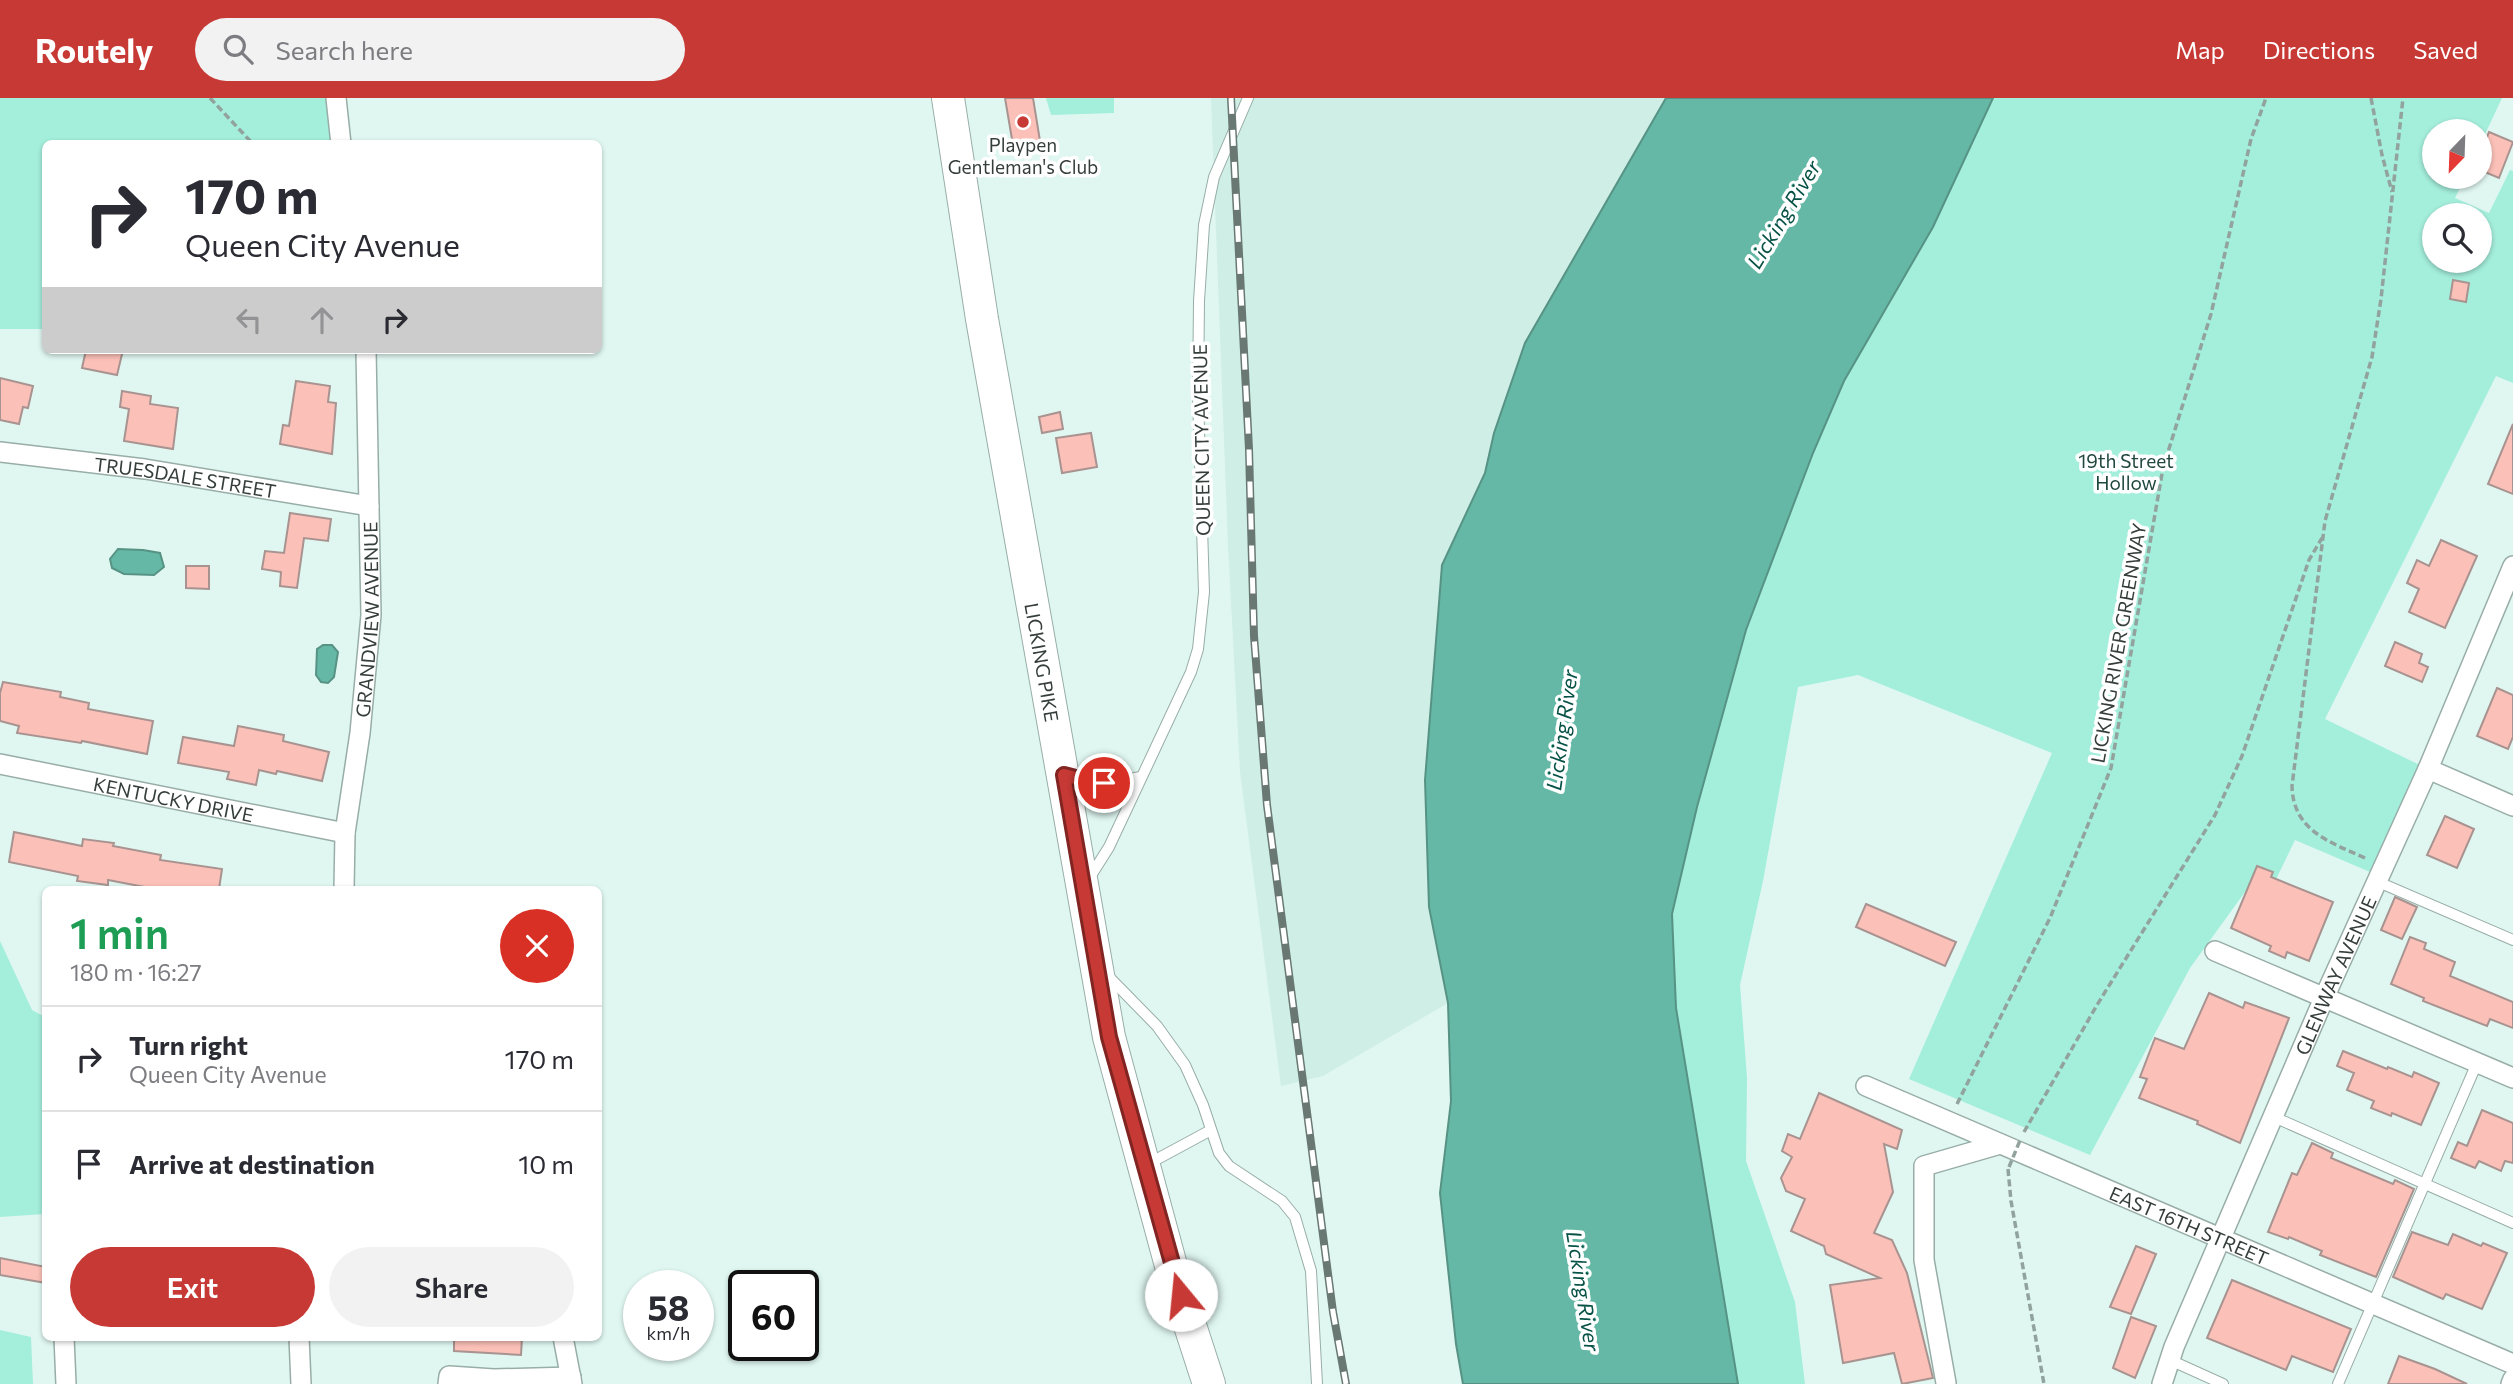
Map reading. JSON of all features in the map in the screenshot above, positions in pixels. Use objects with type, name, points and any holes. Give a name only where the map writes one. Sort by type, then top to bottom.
[{"type":"main road","name":"LICKING PIKE","points":[[948,98],[982,319],[1109,1037],[1173,1273],[1209,1384]]},
{"type":"street","points":[[336,98],[341,140]]},
{"type":"street","name":"GRANDVIEW AVENUE","points":[[344,886],[345,833],[360,733],[371,615],[366,354]]},
{"type":"street","name":"TRUESDALE STREET","points":[[0,452],[145,469],[369,506]]},
{"type":"street","name":"GLENWAY AVENUE","points":[[2162,1384],[2324,998],[2428,769],[2513,566]]},
{"type":"street","name":"KENTUCKY DRIVE","points":[[0,764],[345,833]]},
{"type":"street","points":[[2428,769],[2513,806]]},
{"type":"street","points":[[2215,951],[2513,1078]]},
{"type":"street","name":"EAST 16TH STREET","points":[[1866,1086],[2513,1364]]},
{"type":"street","points":[[1946,1383],[1924,1261],[1924,1166],[2000,1144]]},
{"type":"street","points":[[64,1341],[66,1384]]},
{"type":"street","points":[[299,1341],[301,1384]]},
{"type":"street","points":[[448,1384],[449,1376],[571,1380],[564,1341]]},
{"type":"street","points":[[2511,1384],[2513,1379]]},
{"type":"lane","name":"QUEEN CITY AVENUE","points":[[1083,886],[1109,847],[1194,664],[1198,649],[1204,592],[1198,396],[1199,301],[1204,225],[1214,177],[1248,98]]},
{"type":"lane","points":[[1064,775],[1104,783],[1141,777]]},
{"type":"lane","points":[[2380,873],[2513,940]]},
{"type":"lane","points":[[1098,966],[1157,1026],[1185,1065],[1203,1105],[1219,1153],[1229,1166],[1282,1201],[1295,1217],[1311,1271],[1317,1384]]},
{"type":"lane","points":[[2338,1384],[2477,1063]]},
{"type":"lane","points":[[2274,1118],[2513,1223]]},
{"type":"lane","points":[[1144,1166],[1211,1130]]},
{"type":"lane","points":[[2170,1360],[2223,1384]]},
{"type":"path","points":[[210,98],[249,140]]},
{"type":"path","name":"LICKING RIVER GREENWAY","points":[[1948,1121],[2050,918],[2111,768],[2163,468],[2211,314],[2250,139],[2266,98]]},
{"type":"path","points":[[2371,98],[2392,194]]},
{"type":"path","points":[[2380,873],[2309,829],[2292,802],[2292,786],[2323,536],[2372,357],[2403,98]]},
{"type":"path","points":[[2043,1384],[2007,1171],[2021,1139],[2097,1005],[2215,815],[2242,756],[2309,560],[2323,536]]},
{"type":"shaded area","points":[[1211,98],[1666,98],[1525,343],[1494,433],[1485,473],[1442,565],[1425,780],[1429,907],[1448,1003],[1323,1076],[1281,1086],[1240,772],[1228,546]]},
{"type":"green space","points":[[0,98],[336,98],[341,140],[42,140],[42,329],[0,329]]},
{"type":"green space","points":[[1046,98],[1114,98],[1114,113],[1051,115]]},
{"type":"green space","name":"19th Street Hollow","points":[[1993,98],[2502,98],[2492,119],[2422,119],[2422,189],[2459,189],[2455,198],[2466,203],[2422,203],[2422,273],[2492,273],[2492,207],[2510,170],[2513,171],[2513,383],[2496,376],[2325,719],[2428,769],[2376,881],[2370,872],[2295,840],[2270,892],[2250,885],[2190,968],[2090,1155],[1909,1079],[2052,753],[1858,675],[1798,687],[1763,881],[1740,985],[1747,1078],[1746,1161],[1795,1302],[1805,1384],[1738,1384],[1676,1008],[1672,914],[1697,807],[1746,630],[1813,453],[1844,381],[1889,305]]},
{"type":"green space","points":[[0,941],[32,1010],[42,1015],[42,1214],[0,1217]]},
{"type":"green space","points":[[0,1330],[31,1337],[33,1384],[0,1384]]},
{"type":"water","name":"Licking River","points":[[1666,98],[1993,98],[1933,227],[1844,381],[1813,453],[1746,630],[1697,807],[1672,914],[1676,1008],[1738,1384],[1463,1384],[1456,1344],[1440,1193],[1451,1101],[1448,1003],[1429,907],[1425,780],[1442,565],[1485,473],[1494,433],[1525,343]]},
{"type":"water","points":[[118,549],[160,553],[164,567],[154,575],[124,574],[112,568],[110,559]]},
{"type":"water","points":[[323,645],[332,645],[338,652],[334,677],[328,683],[321,682],[316,675],[317,649]]},
{"type":"building","name":"Playpen Gentleman's Club","points":[[1005,98],[1033,98],[1041,147],[1014,151]]},
{"type":"building","points":[[2492,133],[2513,142],[2499,178],[2492,175]]},
{"type":"building","points":[[2453,280],[2469,283],[2466,302],[2450,299]]},
{"type":"building","points":[[85,354],[122,354],[117,375],[82,368]]},
{"type":"building","points":[[0,378],[33,386],[28,408],[23,407],[19,424],[0,420]]},
{"type":"building","points":[[296,381],[330,386],[328,402],[336,403],[332,454],[280,444],[283,425],[289,426]]},
{"type":"building","points":[[122,391],[151,396],[150,404],[178,408],[173,449],[124,441],[129,409],[120,407]]},
{"type":"building","points":[[1060,412],[1063,429],[1042,433],[1039,417]]},
{"type":"building","points":[[2513,424],[2513,494],[2488,484]]},
{"type":"building","points":[[1091,433],[1097,467],[1062,473],[1056,438]]},
{"type":"building","points":[[290,513],[331,519],[328,541],[304,538],[297,588],[280,586],[281,572],[262,569],[265,551],[284,553]]},
{"type":"building","points":[[2441,540],[2477,556],[2445,628],[2409,612],[2419,589],[2407,583],[2417,560],[2429,566]]},
{"type":"building","points":[[186,566],[209,566],[209,589],[186,588]]},
{"type":"building","points":[[2395,642],[2422,654],[2419,663],[2428,667],[2422,682],[2385,666]]},
{"type":"building","points":[[3,682],[61,692],[60,697],[89,703],[88,709],[153,721],[147,754],[82,741],[81,743],[17,733],[19,726],[0,721],[0,693]]},
{"type":"building","points":[[2497,688],[2513,695],[2513,737],[2508,749],[2477,736]]},
{"type":"building","points":[[238,726],[284,735],[283,741],[329,752],[322,781],[277,771],[276,774],[259,770],[256,785],[227,779],[229,772],[178,763],[183,737],[234,746]]},
{"type":"building","points":[[2445,816],[2474,829],[2457,868],[2427,855]]},
{"type":"building","points":[[14,832],[82,846],[83,839],[114,843],[113,846],[161,855],[160,860],[222,869],[219,886],[139,886],[108,880],[108,885],[77,881],[78,876],[9,862]]},
{"type":"building","points":[[2257,866],[2273,872],[2271,877],[2333,902],[2309,961],[2287,952],[2285,958],[2269,951],[2271,946],[2231,928]]},
{"type":"building","points":[[2395,897],[2417,907],[2402,939],[2381,930]]},
{"type":"building","points":[[1866,904],[1956,942],[1945,966],[1856,927]]},
{"type":"building","points":[[2410,937],[2426,943],[2424,949],[2455,962],[2450,976],[2513,1002],[2513,1028],[2490,1019],[2487,1026],[2423,1001],[2424,998],[2391,984]]},
{"type":"building","points":[[2209,993],[2243,1008],[2245,1002],[2289,1018],[2240,1143],[2197,1124],[2198,1121],[2139,1098],[2147,1079],[2140,1077],[2155,1038],[2184,1049]]},
{"type":"building","points":[[2343,1051],[2387,1069],[2388,1067],[2412,1077],[2414,1072],[2439,1083],[2421,1125],[2371,1108],[2374,1101],[2347,1090],[2354,1073],[2337,1066]]},
{"type":"building","points":[[1819,1093],[1902,1130],[1897,1149],[1884,1144],[1893,1192],[1874,1233],[1892,1240],[1907,1273],[1933,1378],[1902,1384],[1894,1353],[1843,1363],[1830,1285],[1880,1278],[1826,1254],[1824,1246],[1791,1231],[1805,1199],[1786,1191],[1781,1178],[1792,1157],[1782,1151],[1788,1134],[1800,1139]]},
{"type":"building","points":[[2482,1110],[2513,1123],[2513,1163],[2505,1161],[2501,1171],[2479,1161],[2475,1168],[2451,1158],[2458,1142],[2467,1146]]},
{"type":"building","points":[[2312,1143],[2333,1153],[2331,1158],[2393,1184],[2395,1180],[2414,1189],[2376,1277],[2320,1255],[2322,1251],[2289,1237],[2288,1239],[2268,1232],[2292,1173],[2297,1175]]},
{"type":"building","points":[[2412,1232],[2448,1245],[2453,1234],[2507,1253],[2482,1309],[2446,1294],[2443,1299],[2393,1277]]},
{"type":"building","points":[[2136,1246],[2156,1254],[2131,1314],[2110,1307]]},
{"type":"building","points":[[0,1258],[42,1266],[42,1282],[0,1275]]},
{"type":"building","points":[[2232,1280],[2351,1329],[2333,1372],[2292,1356],[2286,1370],[2207,1338]]},
{"type":"building","points":[[2131,1317],[2156,1326],[2135,1378],[2113,1368]]},
{"type":"building","points":[[454,1341],[522,1341],[521,1355],[454,1351]]},
{"type":"building","points":[[2399,1356],[2435,1369],[2467,1384],[2388,1384]]},
{"type":"railway","points":[[1231,98],[1249,449],[1254,636],[1267,805],[1333,1312],[1346,1384]]},
{"type":"place","name":"Playpen Gentleman's Club","points":[[1023,122]]},
{"type":"route","points":[[1104,783],[1064,775],[1109,1037],[1181,1295]]}]
